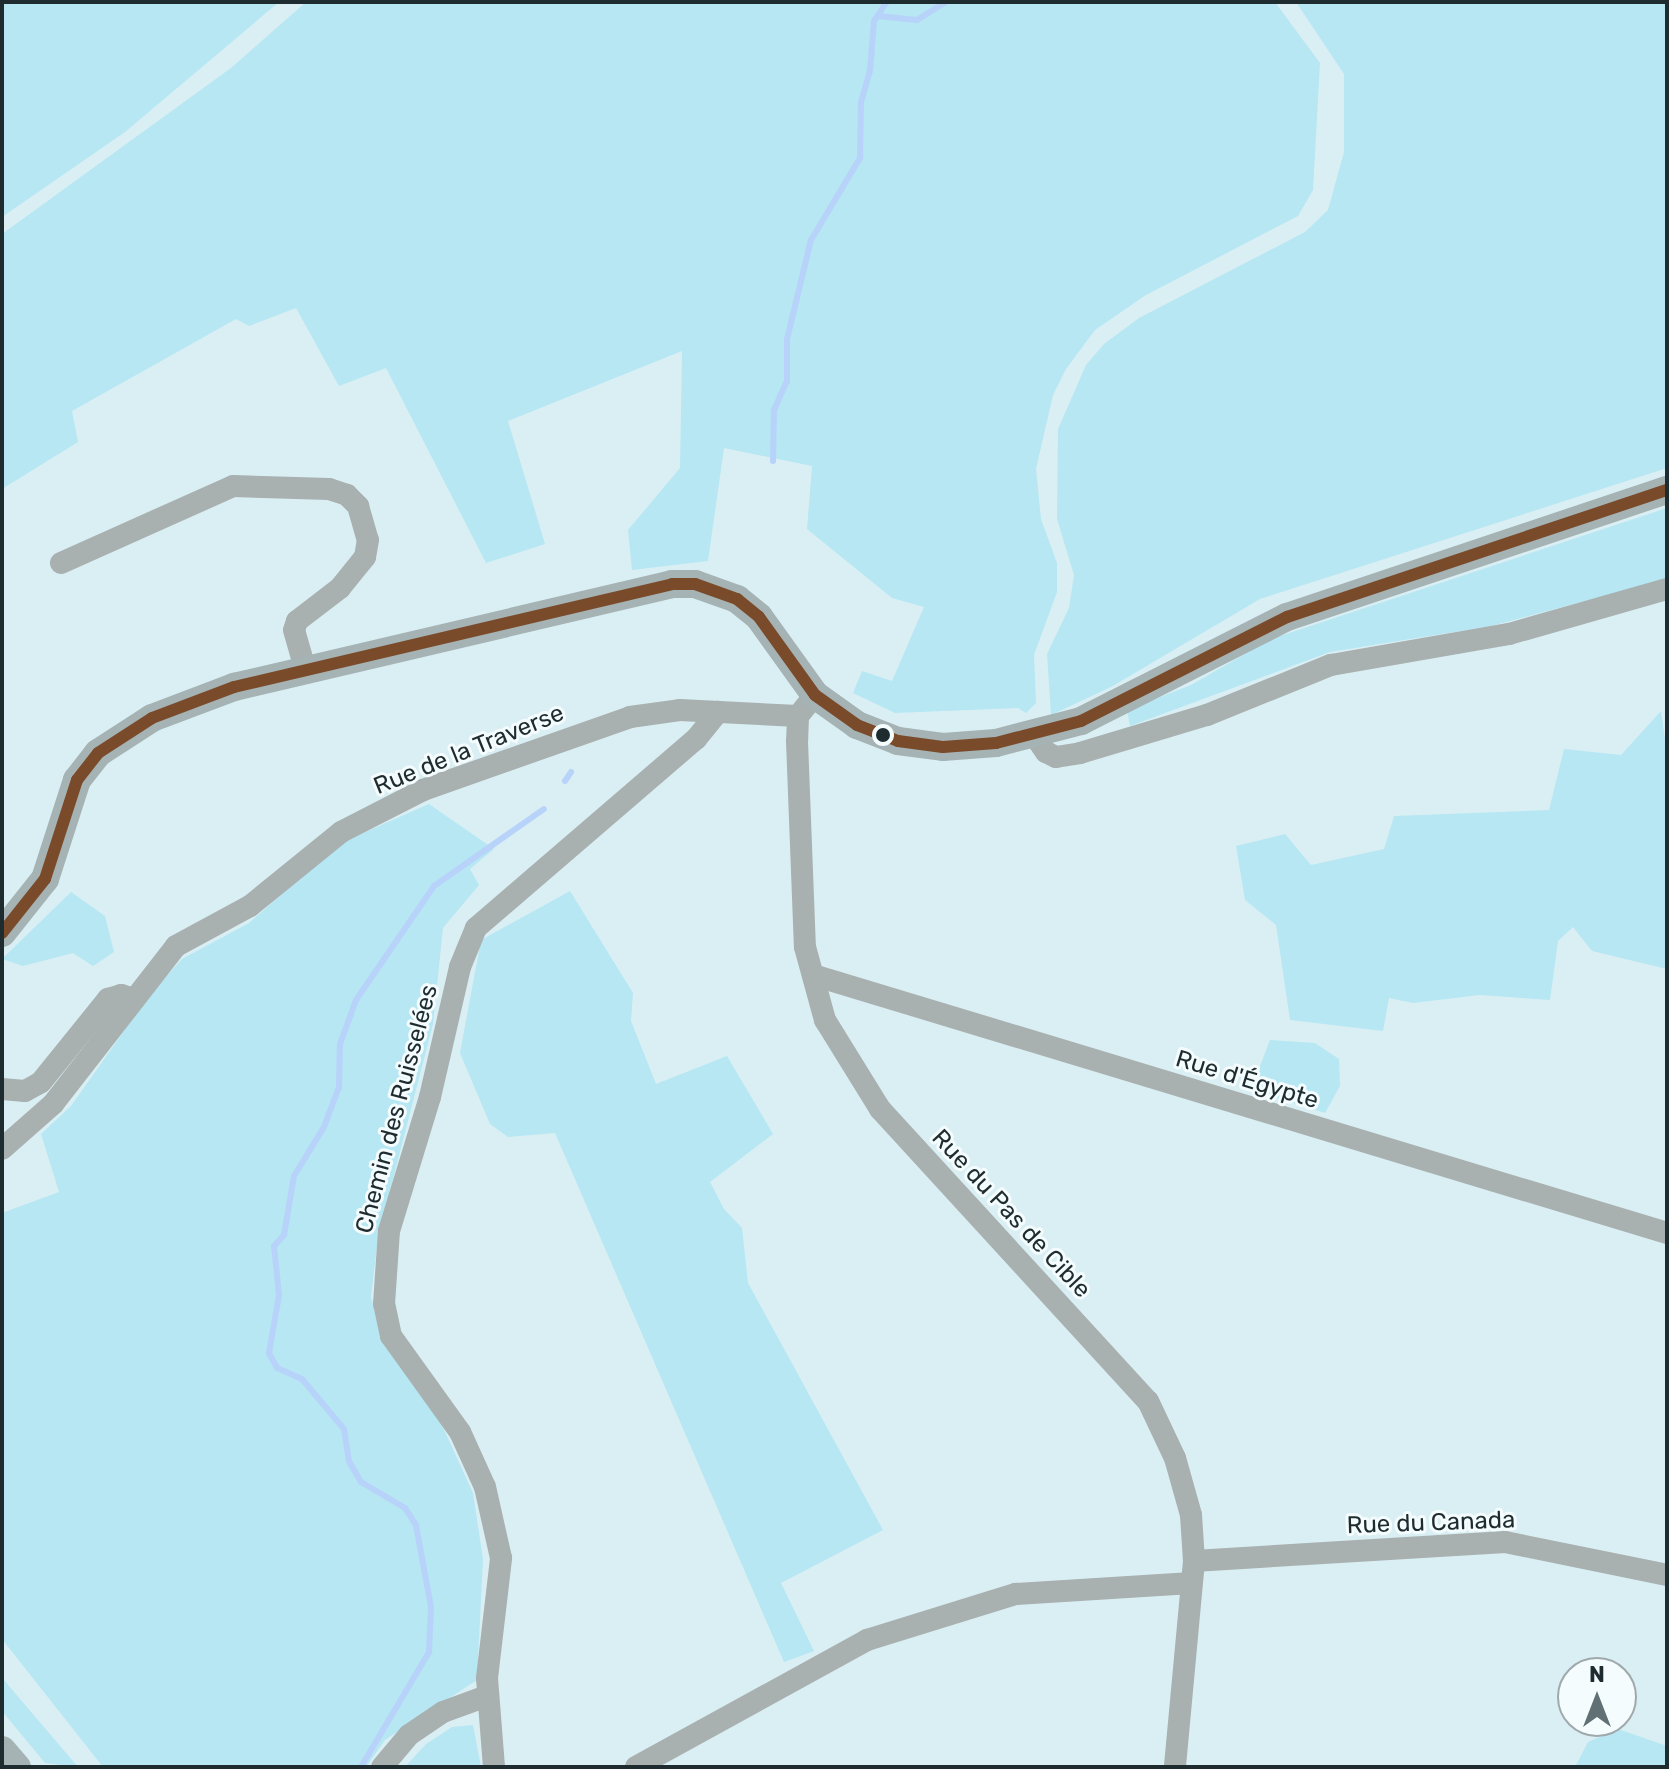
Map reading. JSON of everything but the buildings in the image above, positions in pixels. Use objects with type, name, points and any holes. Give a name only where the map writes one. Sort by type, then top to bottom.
[{"type":"main road","points":[[2,933],[45,879],[77,780],[98,753],[130,730],[194,699],[672,584],[695,584],[737,599],[759,617],[807,699],[843,717],[898,741],[943,747],[1034,735],[1147,692],[1208,654],[1287,617],[1667,490]]},
{"type":"main road","points":[[2,1750],[17,1767]]},
{"type":"street","points":[[61,563],[233,486],[329,489],[347,495],[358,506],[368,540],[365,557],[340,588],[297,621],[294,630],[306,672]]},
{"type":"street","points":[[1034,735],[1056,757],[1080,753],[1207,715],[1331,665],[1509,634],[1667,589]]},
{"type":"street","name":"Rue de la Traverse","points":[[2,1149],[53,1104],[176,946],[250,906],[341,832],[423,790],[630,717],[658,711],[718,712],[807,699]]},
{"type":"street","name":"Rue du Pas de Cible","points":[[807,699],[805,947],[825,1020],[880,1109],[1148,1401],[1175,1458],[1191,1515],[1193,1572],[1175,1767]]},
{"type":"street","name":"Chemin des Ruisselées","points":[[494,1767],[487,1696],[501,1558],[485,1487],[460,1432],[391,1336],[384,1304],[389,1231],[430,1097],[460,967],[476,928],[685,749],[718,712]]},
{"type":"street","name":"Rue d'Égypte","points":[[813,975],[1667,1233]]},
{"type":"street","points":[[2,1089],[25,1091],[41,1082],[108,999],[121,995],[134,999]]},
{"type":"street","name":"Rue du Canada","points":[[636,1767],[867,1640],[1016,1594],[1193,1572],[1505,1542],[1667,1575]]},
{"type":"street","points":[[382,1767],[409,1735],[443,1712],[487,1696]]},
{"type":"shaded area","points":[[2,2],[279,2],[125,132],[2,217]]},
{"type":"shaded area","points":[[306,2],[1275,2],[1320,63],[1313,190],[1298,216],[1146,295],[1095,330],[1066,369],[1053,395],[1036,469],[1041,519],[1057,563],[1057,592],[1034,655],[1036,703],[1026,713],[1018,708],[895,713],[853,693],[862,671],[892,681],[924,607],[892,598],[807,529],[812,466],[724,448],[708,561],[632,570],[628,530],[680,468],[682,351],[508,421],[545,544],[486,563],[386,368],[339,386],[296,308],[249,326],[236,319],[72,411],[78,442],[2,489],[2,234],[231,68]]},
{"type":"shaded area","points":[[1296,2],[1667,2],[1667,468],[1260,599],[1111,687],[1051,715],[1047,654],[1069,608],[1074,575],[1057,519],[1058,429],[1086,365],[1104,344],[1139,318],[1305,232],[1328,210],[1344,152],[1344,74]]},
{"type":"shaded area","points":[[1667,508],[1667,579],[1491,626],[1330,652],[1130,726],[1127,710],[1191,685],[1271,639]]},
{"type":"shaded area","points":[[1661,711],[1667,753],[1667,969],[1592,951],[1573,927],[1558,941],[1550,1000],[1480,995],[1413,1003],[1389,998],[1383,1031],[1290,1020],[1276,925],[1245,900],[1236,846],[1285,834],[1311,865],[1384,849],[1394,816],[1549,810],[1564,749],[1621,755]]},
{"type":"shaded area","points":[[429,804],[494,849],[470,869],[479,885],[443,928],[433,1024],[378,1237],[371,1297],[381,1337],[442,1425],[473,1493],[483,1559],[477,1680],[385,1740],[366,1767],[103,1767],[2,1639],[2,1213],[59,1192],[41,1134],[71,1106],[148,997],[182,959],[249,923],[340,843]]},
{"type":"shaded area","points":[[570,891],[633,993],[631,1021],[656,1084],[727,1056],[773,1134],[710,1182],[724,1209],[742,1228],[748,1283],[883,1530],[781,1583],[814,1651],[784,1662],[555,1133],[508,1137],[490,1124],[460,1053],[481,940]]},
{"type":"shaded area","points":[[71,892],[105,916],[114,952],[93,966],[73,953],[23,966],[2,959]]},
{"type":"shaded area","points":[[1270,1040],[1315,1043],[1339,1059],[1340,1086],[1325,1113],[1251,1090]]},
{"type":"shaded area","points":[[2,1677],[78,1767],[45,1763],[2,1711]]},
{"type":"shaded area","points":[[473,1725],[481,1767],[405,1767],[426,1744],[452,1727]]},
{"type":"shaded area","points":[[1637,1736],[1667,1746],[1667,1767],[1575,1767],[1588,1742],[1600,1737]]},
{"type":"waterway","points":[[773,461],[774,410],[787,381],[787,339],[811,240],[860,158],[861,102],[870,71],[874,21],[887,2]]},
{"type":"waterway","points":[[878,16],[917,20],[946,2]]},
{"type":"waterway","points":[[565,781],[571,772]]},
{"type":"waterway","points":[[361,1767],[429,1652],[431,1607],[416,1525],[405,1508],[361,1482],[349,1461],[344,1429],[302,1379],[277,1368],[269,1353],[279,1295],[274,1246],[284,1235],[294,1176],[324,1127],[339,1087],[340,1044],[356,1000],[434,886],[544,809]]},
{"type":"transit line","points":[[2,933],[45,879],[77,780],[98,753],[152,718],[234,687],[672,584],[695,584],[737,599],[759,617],[815,695],[857,725],[898,741],[943,747],[996,743],[1081,721],[1287,617],[1667,490]]}]
